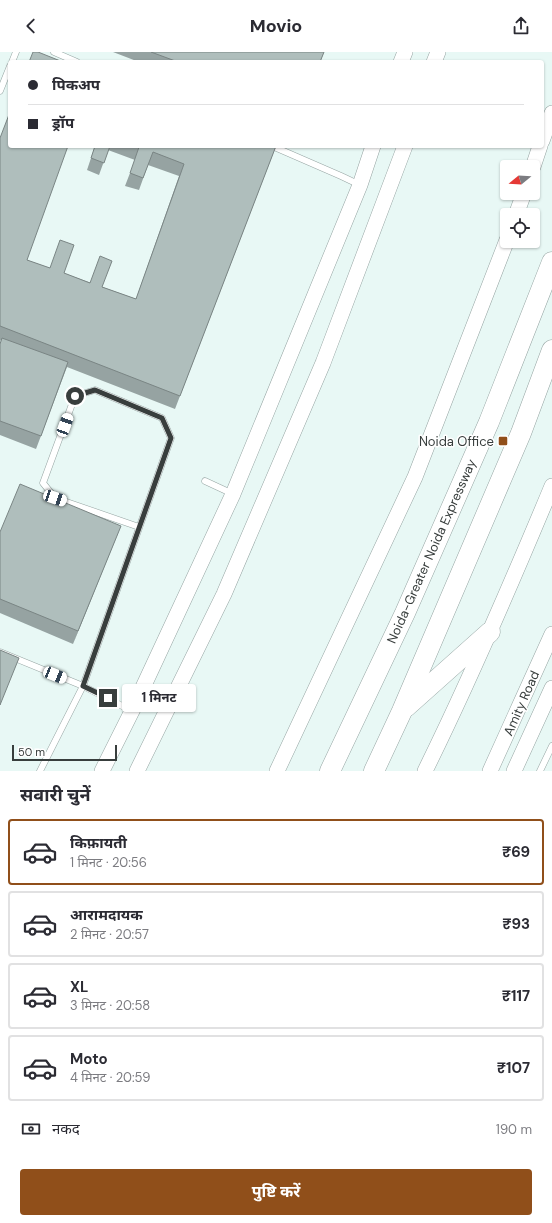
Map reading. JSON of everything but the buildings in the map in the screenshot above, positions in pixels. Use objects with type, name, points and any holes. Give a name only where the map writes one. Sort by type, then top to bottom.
[{"type":"highway","name":"Noida-Greater Noida Expressway","points":[[330,771],[405,613],[489,422],[552,262]]},
{"type":"highway","points":[[374,771],[402,711],[521,433],[552,350]]},
{"type":"highway","points":[[402,711],[490,632]]},
{"type":"street","points":[[544,135],[552,113]]},
{"type":"street","points":[[102,771],[132,711],[233,494],[360,185],[372,148]]},
{"type":"street","points":[[137,771],[227,587],[323,363],[404,148]]},
{"type":"street","points":[[535,160],[539,148]]},
{"type":"street","points":[[277,771],[415,477],[504,248]]},
{"type":"street","points":[[425,771],[458,705],[552,486]]},
{"type":"street","name":"Amity Road","points":[[490,771],[552,634]]},
{"type":"street","name":"Amity Road","points":[[514,771],[552,688]]},
{"type":"lane","points":[[54,52],[72,60]]},
{"type":"lane","points":[[0,91],[8,71]]},
{"type":"lane","points":[[277,148],[360,185]]},
{"type":"lane","points":[[40,771],[83,686],[171,438],[162,418],[95,390],[75,396],[43,483],[55,498],[139,527]]},
{"type":"lane","points":[[205,481],[233,494]]},
{"type":"lane","points":[[0,652],[83,686],[132,711]]},
{"type":"lane","points":[[540,771],[552,746]]},
{"type":"place","name":"Noida Office","points":[[503,441]]},
{"type":"route","points":[[75,396],[95,390],[162,418],[171,438],[83,686],[108,698]]}]
